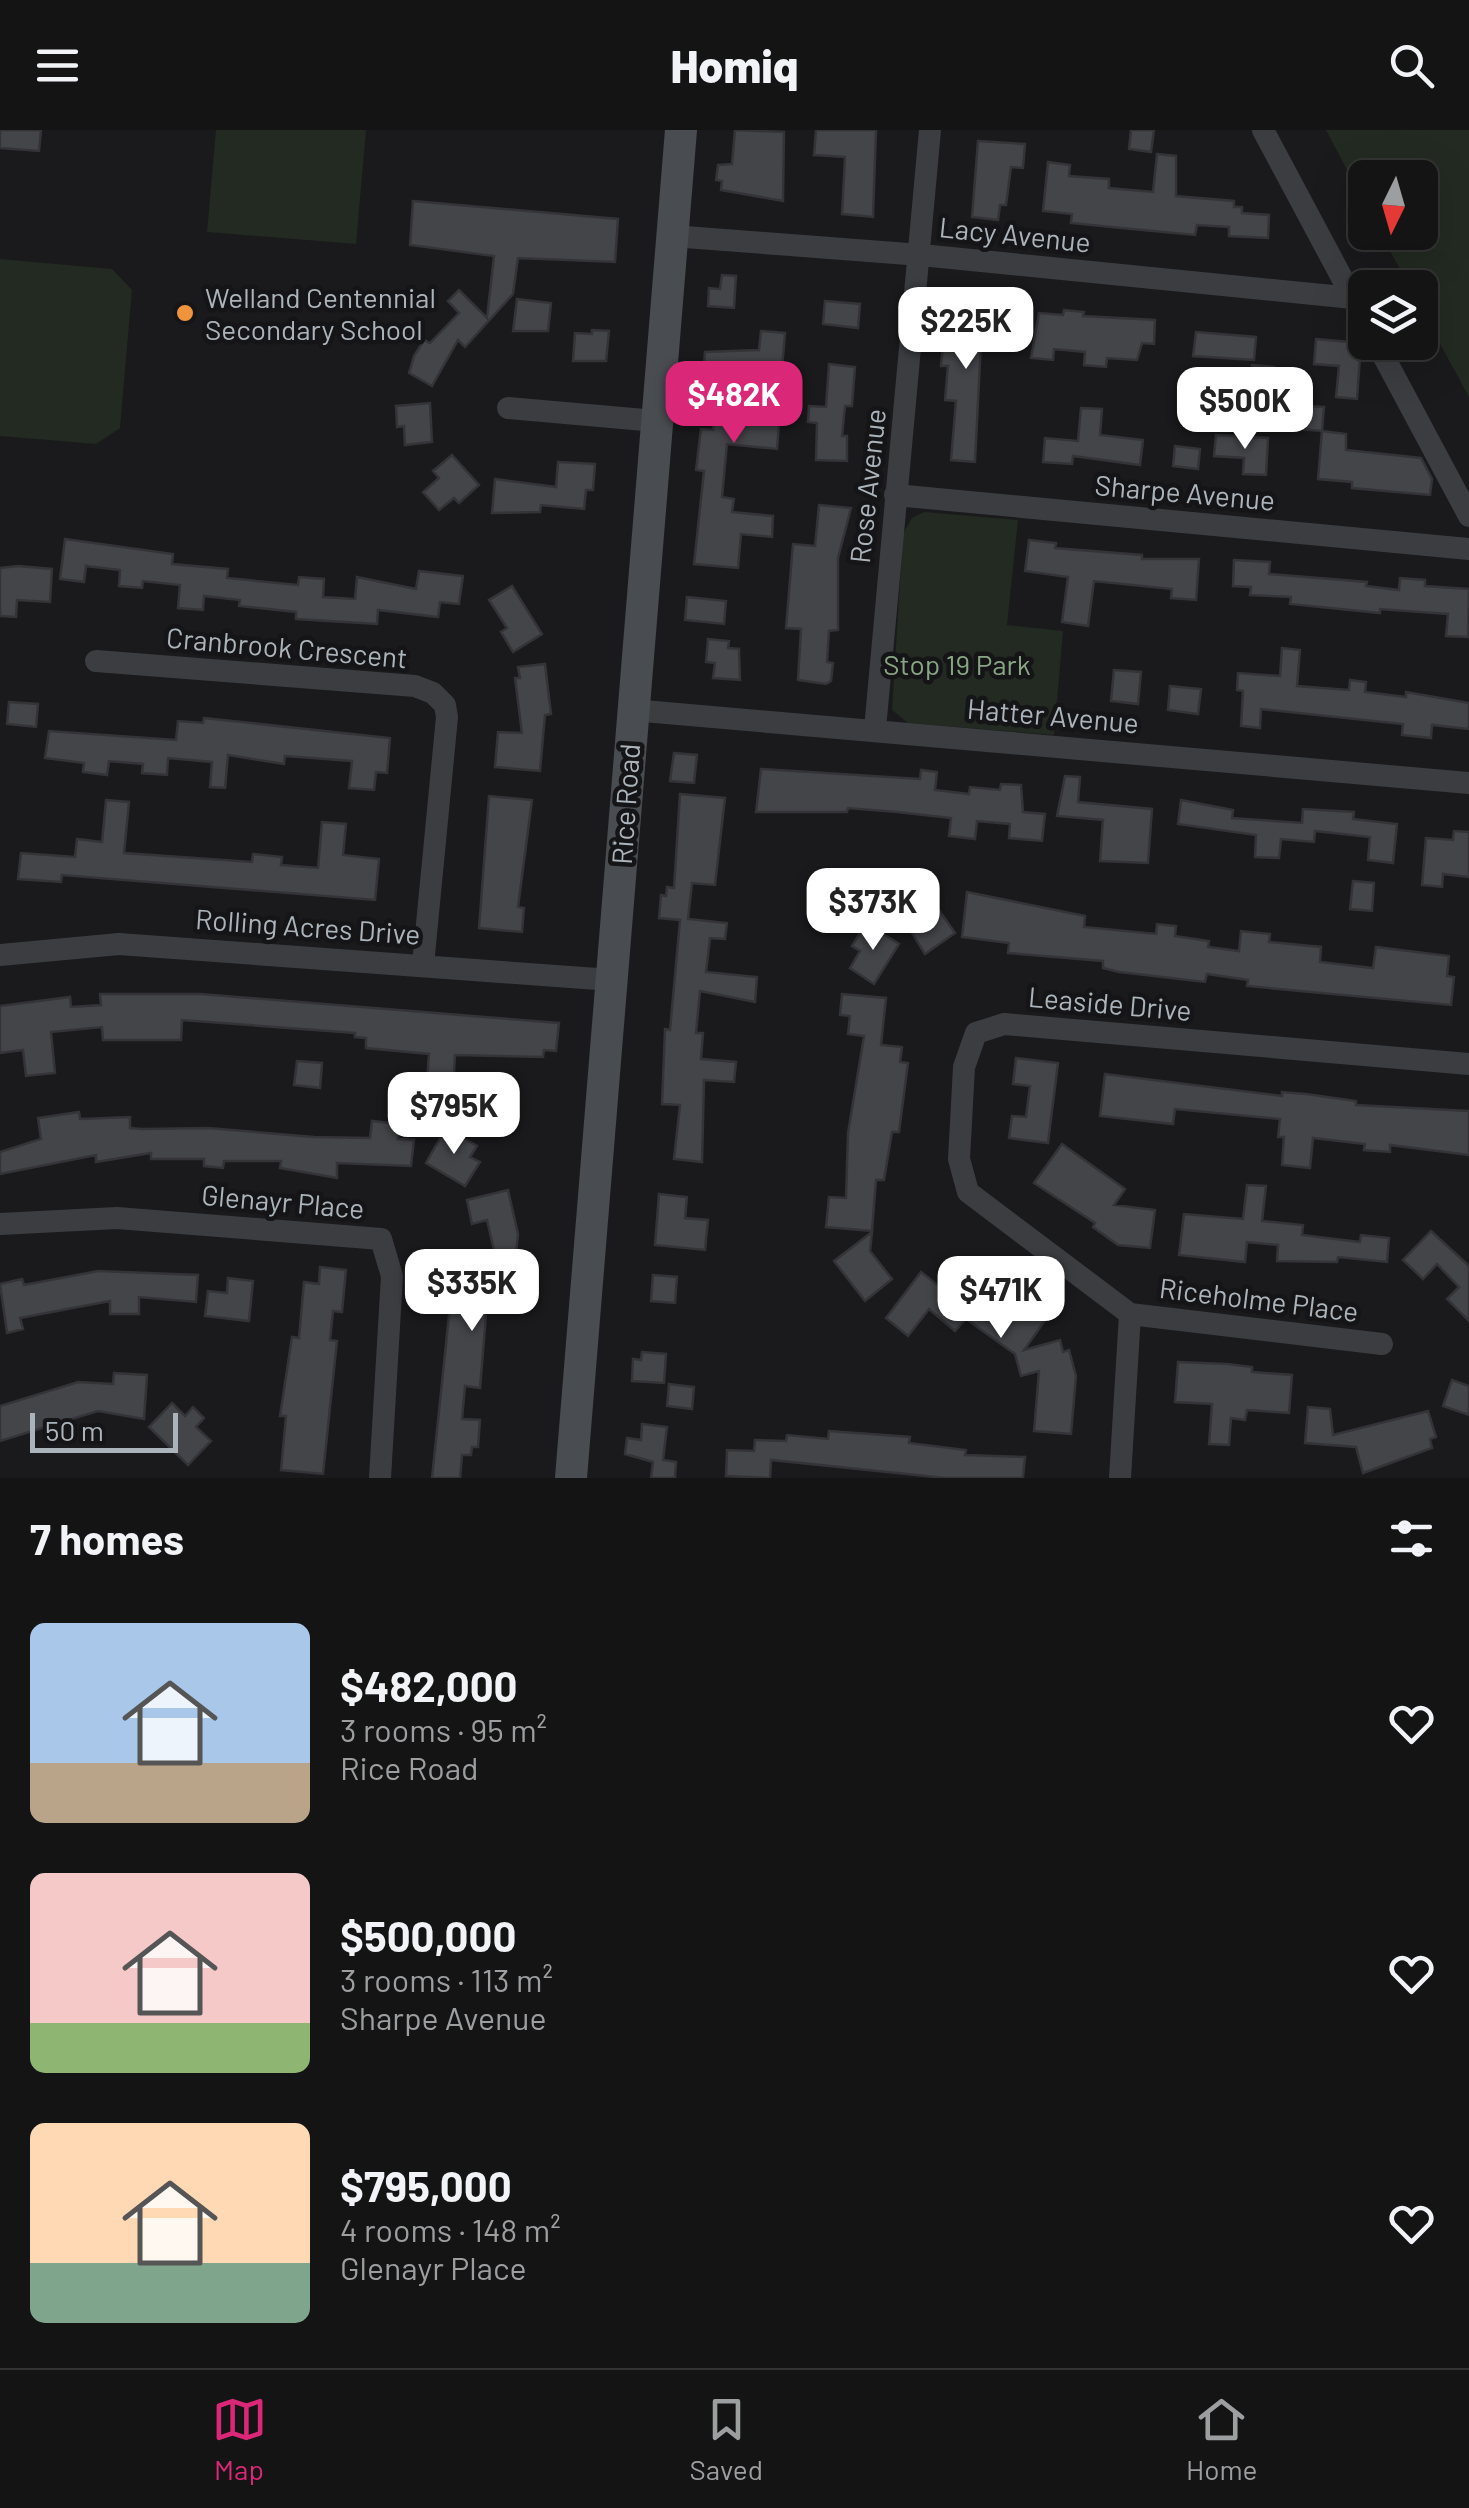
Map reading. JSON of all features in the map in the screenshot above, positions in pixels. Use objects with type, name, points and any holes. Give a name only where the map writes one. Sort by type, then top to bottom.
[{"type":"main road","name":"Rice Road","points":[[570,1478],[680,130]]},
{"type":"street","name":"Rose Avenue","points":[[875,729],[930,130]]},
{"type":"street","points":[[1263,130],[1348,289]]},
{"type":"street","name":"Lacy Avenue","points":[[672,236],[921,255],[1348,298]]},
{"type":"street","points":[[1386,360],[1469,516]]},
{"type":"street","points":[[508,408],[656,422]]},
{"type":"street","name":"Sharpe Avenue","points":[[895,495],[1469,549]]},
{"type":"street","name":"Cranbrook Crescent","points":[[96,662],[416,686],[433,692],[446,704],[423,965]]},
{"type":"street","name":"Hatter Avenue","points":[[632,710],[1469,784]]},
{"type":"street","name":"Rolling Acres Drive","points":[[0,955],[119,944],[612,980]]},
{"type":"street","name":"Leaside Drive","points":[[1130,1314],[968,1192],[960,1159],[964,1067],[976,1033],[1004,1024],[1469,1064]]},
{"type":"street","name":"Glenayr Place","points":[[0,1224],[117,1218],[380,1239],[392,1276],[380,1478]]},
{"type":"street","points":[[1120,1478],[1130,1314]]},
{"type":"street","name":"Riceholme Place","points":[[1130,1314],[1382,1344]]},
{"type":"green space","points":[[216,130],[366,130],[356,244],[207,232]]},
{"type":"green space","points":[[1326,130],[1469,130],[1469,397],[1438,340],[1438,270],[1401,270],[1389,250],[1438,250],[1438,160],[1348,160],[1348,172]]},
{"type":"green space","points":[[0,259],[112,269],[132,290],[120,428],[96,444],[0,436]]},
{"type":"green space","name":"Stop 19 Park","points":[[924,512],[1018,520],[1007,625],[1063,631],[1054,735],[908,723],[892,710],[903,534],[912,518]]},
{"type":"building","points":[[0,130],[41,130],[39,151],[0,148]]},
{"type":"building","points":[[735,130],[784,132],[783,201],[721,190],[722,181],[716,180],[718,165],[732,164]]},
{"type":"building","points":[[816,130],[876,130],[873,217],[842,214],[845,157],[814,155]]},
{"type":"building","points":[[1131,130],[1154,130],[1151,152],[1129,149]]},
{"type":"building","points":[[978,141],[1025,144],[1023,168],[1011,167],[1006,205],[1000,205],[998,220],[972,217]]},
{"type":"building","points":[[1157,154],[1176,156],[1176,196],[1234,201],[1234,207],[1242,207],[1242,213],[1269,215],[1268,238],[1229,236],[1229,227],[1197,225],[1195,235],[1071,223],[1072,214],[1043,211],[1048,162],[1070,165],[1069,176],[1109,179],[1109,188],[1153,192]]},
{"type":"building","points":[[413,201],[618,219],[615,262],[518,258],[513,294],[465,347],[458,340],[432,386],[409,373],[414,356],[424,340],[430,343],[459,313],[448,301],[459,290],[487,318],[494,256],[410,245]]},
{"type":"building","points":[[722,275],[736,276],[734,308],[708,306],[709,288],[720,289]]},
{"type":"building","points":[[958,293],[990,297],[987,323],[982,322],[975,462],[951,460],[956,401],[945,400],[948,366],[941,366],[943,346],[952,347]]},
{"type":"building","points":[[517,299],[551,303],[548,331],[513,331]]},
{"type":"building","points":[[825,301],[860,304],[858,328],[823,324]]},
{"type":"building","points":[[1064,310],[1084,312],[1083,316],[1155,320],[1154,344],[1142,343],[1137,360],[1107,358],[1106,367],[1084,365],[1085,352],[1054,349],[1053,360],[1031,358],[1039,313],[1063,315]]},
{"type":"building","points":[[592,330],[609,331],[606,361],[573,361],[575,333],[592,334]]},
{"type":"building","points":[[761,331],[785,333],[782,369],[766,367],[761,422],[779,424],[777,449],[727,444],[722,497],[734,499],[732,512],[773,516],[772,537],[741,534],[738,568],[694,564],[704,471],[696,470],[701,429],[713,430],[718,378],[703,377],[705,352],[759,350]]},
{"type":"building","points":[[1196,332],[1256,337],[1254,360],[1193,356]]},
{"type":"building","points":[[1316,339],[1348,342],[1348,360],[1360,360],[1357,399],[1336,397],[1339,366],[1314,364]]},
{"type":"building","points":[[829,364],[855,367],[852,406],[845,406],[842,436],[847,436],[847,461],[816,460],[817,423],[808,422],[809,406],[826,407]]},
{"type":"building","points":[[1252,365],[1274,367],[1272,391],[1249,389]]},
{"type":"building","points":[[430,403],[432,442],[405,445],[404,426],[397,427],[396,406]]},
{"type":"building","points":[[1303,406],[1324,407],[1322,431],[1301,429]]},
{"type":"building","points":[[1081,408],[1102,409],[1100,435],[1143,440],[1140,465],[1073,456],[1072,464],[1043,462],[1045,438],[1078,441]]},
{"type":"building","points":[[1322,431],[1346,434],[1346,450],[1421,458],[1432,479],[1430,495],[1352,488],[1352,482],[1318,479]]},
{"type":"building","points":[[1216,435],[1268,438],[1266,475],[1243,474],[1244,458],[1214,456]]},
{"type":"building","points":[[1175,446],[1200,449],[1198,469],[1173,466]]},
{"type":"building","points":[[452,455],[479,485],[459,503],[454,498],[439,510],[423,492],[439,478],[433,471]]},
{"type":"building","points":[[558,462],[595,464],[593,490],[586,490],[584,509],[541,505],[540,512],[492,513],[495,479],[556,487]]},
{"type":"building","points":[[819,505],[851,508],[838,558],[838,630],[829,631],[827,662],[833,663],[831,681],[826,684],[798,680],[801,629],[786,628],[793,544],[815,546]]},
{"type":"building","points":[[65,539],[173,554],[172,564],[228,569],[227,578],[298,585],[299,577],[324,579],[323,597],[355,599],[357,577],[416,589],[419,571],[463,576],[459,604],[440,602],[438,617],[378,610],[377,624],[296,619],[296,612],[239,606],[240,600],[204,596],[203,610],[178,608],[180,585],[143,581],[142,588],[119,586],[120,570],[86,566],[84,582],[60,579]]},
{"type":"building","points":[[1029,540],[1056,543],[1055,548],[1142,555],[1142,559],[1199,559],[1196,600],[1171,598],[1172,589],[1094,581],[1088,626],[1062,622],[1068,577],[1025,571]]},
{"type":"building","points":[[1234,560],[1270,562],[1269,574],[1367,582],[1366,586],[1399,590],[1400,578],[1425,580],[1425,586],[1469,589],[1468,637],[1446,636],[1448,614],[1380,609],[1380,613],[1290,604],[1291,597],[1250,595],[1251,587],[1233,586]]},
{"type":"building","points":[[0,568],[52,569],[50,602],[17,600],[16,617],[0,616]]},
{"type":"building","points":[[512,586],[542,634],[513,652],[501,632],[507,628],[489,600]]},
{"type":"building","points":[[687,597],[726,601],[724,624],[685,620]]},
{"type":"building","points":[[708,639],[729,641],[728,648],[739,649],[740,680],[713,678],[715,663],[706,662]]},
{"type":"building","points":[[1282,648],[1300,650],[1297,686],[1349,690],[1350,680],[1366,682],[1365,692],[1406,697],[1406,692],[1469,703],[1469,729],[1432,725],[1431,738],[1402,735],[1403,724],[1261,709],[1260,728],[1241,726],[1243,691],[1237,690],[1238,673],[1280,676]]},
{"type":"building","points":[[545,664],[551,714],[545,715],[540,771],[495,767],[498,732],[522,733],[515,678],[520,678],[518,667]]},
{"type":"building","points":[[1114,670],[1141,672],[1138,704],[1111,701]]},
{"type":"building","points":[[1170,686],[1201,689],[1198,714],[1168,710]]},
{"type":"building","points":[[9,702],[38,704],[36,727],[7,724]]},
{"type":"building","points":[[204,718],[390,738],[387,773],[376,772],[374,790],[349,788],[352,761],[285,756],[284,764],[228,755],[225,788],[210,787],[212,762],[168,758],[167,775],[142,773],[143,764],[109,761],[107,775],[83,772],[84,763],[45,758],[49,731],[176,740],[178,721],[203,723]]},
{"type":"building","points":[[674,753],[697,755],[694,783],[670,781]]},
{"type":"building","points":[[761,769],[920,779],[921,770],[937,772],[935,790],[969,794],[970,787],[1000,790],[1001,784],[1021,785],[1023,812],[1045,814],[1042,841],[1009,838],[1010,824],[977,821],[975,839],[949,836],[951,818],[897,812],[848,808],[847,812],[756,812]]},
{"type":"building","points":[[1065,776],[1080,777],[1078,802],[1152,809],[1148,863],[1100,861],[1103,820],[1057,816]]},
{"type":"building","points":[[680,794],[725,798],[715,885],[692,883],[688,919],[727,923],[725,939],[710,938],[706,972],[757,977],[755,1002],[700,991],[696,1033],[703,1033],[701,1059],[736,1062],[734,1082],[704,1080],[702,1162],[674,1159],[680,1105],[662,1104],[665,1029],[670,1030],[680,920],[659,918],[661,895],[666,896],[667,887],[674,888]]},
{"type":"building","points":[[489,796],[532,800],[518,907],[524,908],[522,932],[479,928]]},
{"type":"building","points":[[106,800],[129,802],[124,853],[252,862],[253,854],[282,857],[281,865],[318,868],[322,822],[346,824],[343,855],[379,859],[375,900],[62,875],[61,882],[18,879],[21,853],[75,857],[77,839],[102,842]]},
{"type":"building","points":[[1181,800],[1233,810],[1232,818],[1302,823],[1303,809],[1354,812],[1353,819],[1397,824],[1393,863],[1368,860],[1370,837],[1315,831],[1314,842],[1281,839],[1279,858],[1255,857],[1256,835],[1178,824]]},
{"type":"building","points":[[1454,831],[1469,832],[1469,877],[1443,874],[1442,887],[1422,885],[1426,838],[1453,840]]},
{"type":"building","points":[[1353,881],[1374,883],[1372,911],[1350,909]]},
{"type":"building","points":[[967,892],[1085,916],[1084,927],[1156,934],[1157,924],[1176,926],[1175,936],[1209,941],[1208,947],[1239,951],[1241,931],[1270,934],[1269,942],[1321,947],[1320,962],[1373,968],[1376,947],[1449,956],[1447,976],[1454,977],[1451,1005],[1247,986],[1248,980],[1207,974],[1205,982],[1119,972],[1103,968],[1103,961],[1008,953],[1009,943],[962,937]]},
{"type":"building","points":[[927,893],[955,933],[925,954],[896,907],[916,894],[919,898]]},
{"type":"building","points":[[866,923],[899,944],[874,984],[850,968],[860,951],[852,946]]},
{"type":"building","points":[[100,994],[200,994],[559,1023],[556,1051],[544,1050],[543,1057],[455,1055],[453,1090],[437,1089],[438,1081],[427,1081],[429,1054],[366,1048],[366,1038],[355,1037],[355,1033],[182,1020],[181,1040],[103,1040],[102,1027],[51,1032],[55,1073],[26,1076],[23,1050],[0,1053],[0,1006],[70,997],[71,1007],[101,1005]]},
{"type":"building","points":[[842,994],[886,998],[881,1045],[902,1047],[900,1062],[908,1063],[899,1132],[892,1132],[884,1180],[876,1180],[872,1231],[826,1227],[829,1197],[846,1198],[848,1133],[864,1036],[848,1034],[850,1016],[840,1015]]},
{"type":"building","points":[[1016,1058],[1058,1063],[1048,1143],[1009,1138],[1012,1116],[1026,1117],[1030,1086],[1013,1084]]},
{"type":"building","points":[[297,1061],[322,1063],[320,1088],[294,1085]]},
{"type":"building","points":[[1105,1074],[1282,1096],[1282,1092],[1306,1094],[1356,1101],[1356,1105],[1469,1111],[1469,1155],[1390,1145],[1390,1152],[1364,1150],[1365,1144],[1313,1138],[1310,1168],[1282,1165],[1284,1137],[1278,1137],[1280,1119],[1175,1109],[1173,1124],[1100,1116]]},
{"type":"building","points":[[79,1112],[80,1119],[130,1117],[130,1128],[208,1128],[314,1137],[370,1138],[372,1121],[399,1124],[398,1139],[414,1140],[411,1166],[337,1163],[337,1178],[280,1168],[281,1161],[224,1161],[223,1168],[204,1166],[204,1159],[151,1159],[151,1153],[96,1162],[96,1155],[0,1174],[0,1152],[41,1139],[38,1118]]},
{"type":"building","points":[[446,1128],[477,1146],[470,1157],[480,1162],[465,1186],[426,1163]]},
{"type":"building","points":[[1062,1144],[1125,1189],[1114,1205],[1155,1210],[1150,1248],[1118,1245],[1093,1227],[1095,1223],[1034,1183]]},
{"type":"building","points":[[1247,1185],[1266,1186],[1262,1221],[1303,1225],[1302,1235],[1360,1242],[1361,1235],[1389,1238],[1387,1262],[1338,1257],[1337,1262],[1277,1261],[1278,1245],[1247,1242],[1245,1262],[1179,1255],[1184,1214],[1243,1219]]},
{"type":"building","points":[[508,1190],[518,1234],[513,1285],[494,1283],[493,1290],[488,1290],[480,1388],[465,1386],[462,1419],[480,1420],[478,1447],[472,1447],[471,1455],[462,1455],[460,1478],[432,1478],[450,1306],[466,1308],[472,1253],[495,1255],[487,1220],[472,1224],[467,1200]]},
{"type":"building","points":[[659,1194],[687,1197],[685,1218],[708,1220],[705,1250],[655,1245]]},
{"type":"building","points":[[1431,1231],[1469,1266],[1469,1321],[1447,1299],[1459,1287],[1437,1264],[1423,1279],[1403,1260]]},
{"type":"building","points":[[872,1232],[870,1251],[892,1279],[865,1301],[834,1261]]},
{"type":"building","points":[[320,1267],[346,1270],[342,1312],[333,1311],[330,1340],[337,1341],[323,1474],[281,1470],[286,1416],[280,1416],[292,1337],[299,1338],[304,1282],[319,1284]]},
{"type":"building","points":[[98,1271],[198,1275],[196,1302],[139,1297],[139,1314],[110,1314],[110,1301],[20,1318],[23,1329],[7,1333],[0,1284],[22,1279],[24,1285]]},
{"type":"building","points":[[921,1272],[952,1296],[962,1283],[969,1289],[972,1285],[999,1307],[1009,1293],[1046,1319],[1024,1350],[1060,1340],[1063,1352],[1069,1350],[1076,1376],[1071,1434],[1034,1431],[1039,1371],[1021,1376],[1015,1354],[966,1319],[955,1331],[929,1309],[908,1336],[886,1318]]},
{"type":"building","points":[[653,1275],[677,1277],[675,1303],[651,1301]]},
{"type":"building","points":[[228,1278],[253,1281],[249,1321],[205,1316],[208,1291],[227,1293]]},
{"type":"building","points":[[642,1352],[666,1354],[664,1383],[632,1381],[633,1359],[641,1360]]},
{"type":"building","points":[[1178,1362],[1227,1364],[1252,1367],[1252,1372],[1292,1375],[1289,1413],[1247,1410],[1245,1420],[1231,1418],[1229,1445],[1209,1444],[1212,1404],[1175,1402]]},
{"type":"building","points":[[114,1373],[147,1375],[144,1419],[98,1411],[0,1441],[0,1406],[78,1382],[113,1384]]},
{"type":"building","points":[[1452,1380],[1469,1386],[1469,1415],[1443,1406]]},
{"type":"building","points":[[669,1384],[694,1387],[692,1409],[667,1406]]},
{"type":"building","points":[[172,1403],[185,1416],[193,1407],[204,1418],[196,1427],[211,1441],[188,1465],[149,1427]]},
{"type":"building","points":[[1308,1407],[1330,1409],[1333,1435],[1428,1411],[1436,1437],[1430,1439],[1432,1448],[1363,1473],[1356,1447],[1305,1443]]},
{"type":"building","points":[[642,1424],[667,1427],[663,1460],[676,1462],[675,1478],[651,1478],[653,1462],[625,1454],[627,1438],[641,1440]]},
{"type":"building","points":[[829,1431],[910,1437],[909,1443],[966,1450],[965,1455],[1025,1457],[1023,1478],[945,1478],[771,1460],[770,1478],[726,1476],[727,1450],[754,1451],[755,1440],[786,1441],[787,1435],[828,1439]]},
{"type":"place","name":"Welland Centennial Secondary School","points":[[185,313]]}]
